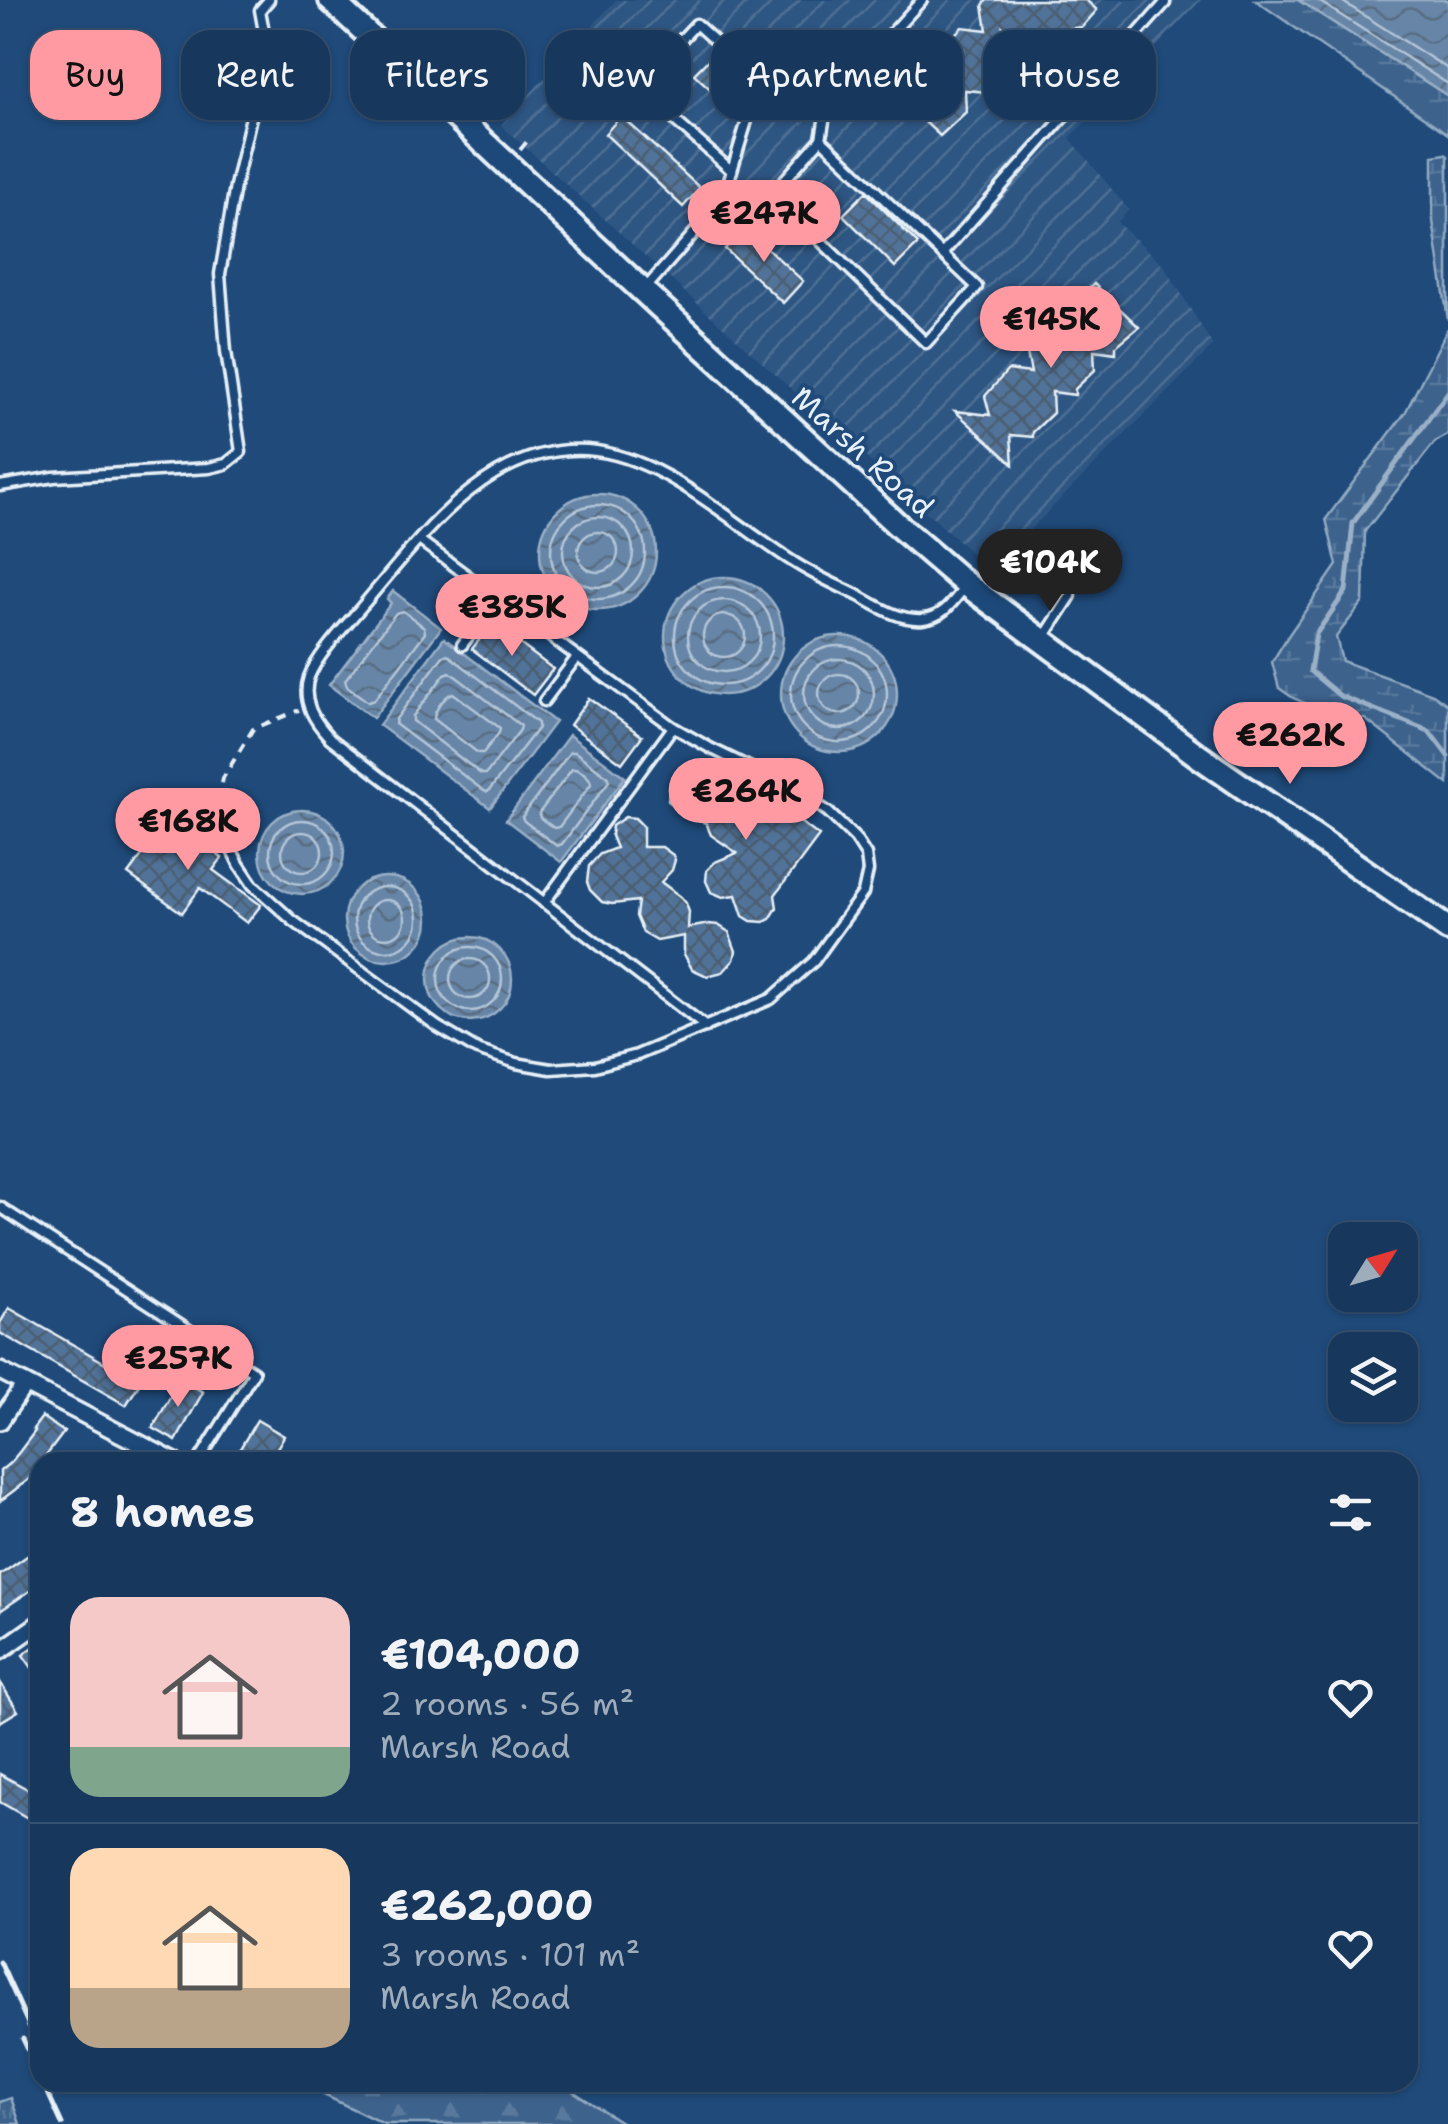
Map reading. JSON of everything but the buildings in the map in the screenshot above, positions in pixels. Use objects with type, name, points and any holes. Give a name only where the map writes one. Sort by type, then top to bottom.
[{"type":"main road","name":"Marsh Road","points":[[331,0],[967,585],[1200,757],[1448,930]]},
{"type":"street","points":[[0,1371],[156,1452]]},
{"type":"street","points":[[0,1421],[25,1384]]},
{"type":"street","points":[[0,1650],[30,1630]]},
{"type":"lane","points":[[0,486],[54,478],[208,468],[226,464],[241,452],[226,351],[220,274],[234,186],[267,48],[260,10],[270,0]]},
{"type":"lane","points":[[723,200],[772,194],[821,139],[828,104],[922,0]]},
{"type":"lane","points":[[942,254],[1164,0]]},
{"type":"lane","points":[[643,291],[723,200],[732,171],[759,81],[696,24],[637,86],[732,171]]},
{"type":"lane","points":[[772,194],[926,343],[977,287],[821,139]]},
{"type":"lane","points":[[706,1026],[330,738],[308,706],[310,675],[332,642],[440,516],[491,476],[549,453],[610,452],[643,464],[794,563],[896,616],[920,620],[936,616],[967,585]]},
{"type":"lane","points":[[218,812],[238,864],[253,885],[292,920],[438,1027],[477,1050],[516,1064],[551,1069],[595,1066],[637,1054],[771,999],[814,961],[862,892],[868,870],[866,855],[855,838],[828,812],[792,788],[673,727],[419,540]]},
{"type":"lane","points":[[1042,641],[1071,596]]},
{"type":"lane","points":[[462,644],[498,597]]},
{"type":"lane","points":[[544,701],[577,656]]},
{"type":"lane","points":[[544,903],[673,727]]},
{"type":"lane","points":[[0,1207],[254,1372],[204,1452]]},
{"type":"path","points":[[218,812],[223,778],[253,729],[308,706]]},
{"type":"shaded area","points":[[616,0],[1201,0],[1156,47],[1156,30],[983,30],[983,120],[1087,120],[1070,138],[1129,210],[1117,222],[1164,265],[1213,346],[990,570],[501,125],[506,120],[525,120],[525,99],[545,77],[545,120],[691,120],[691,30],[588,30]]},
{"type":"green space","points":[[1255,0],[1298,0],[1448,96],[1448,134]]},
{"type":"green space","points":[[1445,154],[1448,320],[1433,221],[1433,156]]},
{"type":"green space","points":[[1448,328],[1448,435],[1435,442],[1365,531],[1363,602],[1336,637],[1342,661],[1433,694],[1448,705],[1448,784],[1365,719],[1341,719],[1293,698],[1279,688],[1272,662],[1337,565],[1326,519],[1405,413]]},
{"type":"green space","points":[[318,2092],[574,2092],[624,2124],[384,2124]]},
{"type":"green space","points":[[11,2098],[20,2124],[0,2124],[0,2102]]},
{"type":"water","points":[[1298,0],[1448,0],[1448,96]]},
{"type":"water","points":[[598,494],[620,499],[639,511],[651,530],[656,552],[651,574],[639,593],[620,605],[598,610],[576,605],[557,593],[545,574],[540,552],[545,530],[557,511],[576,499]]},
{"type":"water","points":[[724,577],[757,587],[773,603],[783,636],[773,669],[757,685],[724,695],[691,685],[675,669],[665,636],[675,603],[691,587]]},
{"type":"water","points":[[393,591],[441,628],[373,718],[329,685],[391,603],[387,599]]},
{"type":"water","points":[[839,636],[861,641],[880,653],[892,672],[897,694],[892,716],[880,735],[861,747],[839,752],[817,747],[798,735],[786,716],[781,694],[786,672],[798,653],[817,641]]},
{"type":"water","points":[[444,638],[555,722],[490,808],[379,725]]},
{"type":"water","points":[[569,735],[625,777],[561,862],[506,820]]},
{"type":"water","points":[[294,810],[310,810],[326,817],[337,828],[344,852],[341,868],[332,882],[310,894],[294,894],[278,887],[267,876],[260,860],[260,844],[267,828],[278,817]]},
{"type":"water","points":[[386,877],[402,880],[416,889],[425,903],[425,935],[416,949],[402,958],[386,961],[370,958],[356,949],[347,935],[344,919],[347,903],[356,889],[370,880]]},
{"type":"water","points":[[462,937],[478,937],[494,944],[505,955],[512,979],[509,995],[500,1009],[478,1021],[462,1021],[446,1014],[435,1003],[428,987],[428,971],[435,955],[446,944]]},
{"type":"waterway","points":[[1448,392],[1353,523],[1346,591],[1316,634],[1310,671],[1340,696],[1429,731],[1448,756]]},
{"type":"railway","points":[[0,1962],[30,2028]]},
{"type":"railway","points":[[23,2039],[30,2054]]},
{"type":"railway","points":[[48,2092],[62,2124]]}]
